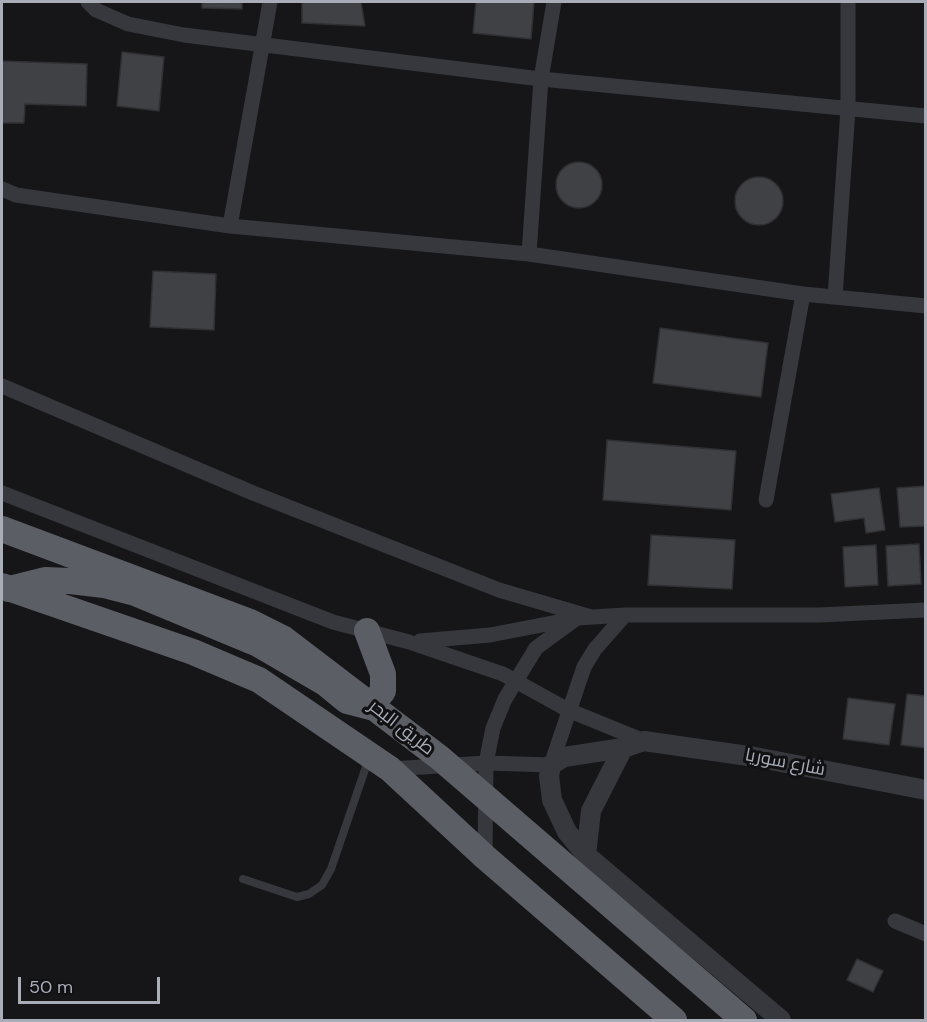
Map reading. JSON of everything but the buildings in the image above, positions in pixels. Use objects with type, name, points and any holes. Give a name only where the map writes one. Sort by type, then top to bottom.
[{"type":"highway","name":"طريق البحر","points":[[2,529],[250,622],[301,651],[440,758],[744,1020]]},
{"type":"highway","points":[[5,588],[45,580],[104,585],[135,593],[258,644],[325,683],[347,701],[370,707],[383,692],[383,674],[368,631]]},
{"type":"highway","points":[[5,588],[193,652],[259,680],[380,761],[485,857],[674,1020]]},
{"type":"street","points":[[88,2],[96,9],[147,28],[264,44],[542,79],[926,116]]},
{"type":"street","points":[[230,226],[270,2]]},
{"type":"street","points":[[529,254],[542,79],[554,2]]},
{"type":"street","points":[[836,297],[848,109],[848,2]]},
{"type":"street","points":[[2,189],[16,195],[230,226],[529,254],[803,294],[926,306]]},
{"type":"street","points":[[766,500],[803,294]]},
{"type":"street","points":[[2,386],[253,493],[499,590],[584,618]]},
{"type":"street","points":[[2,493],[333,622],[409,642],[516,680],[568,710],[644,741]]},
{"type":"street","points":[[409,642],[490,635],[584,618],[625,615],[819,615],[926,610]]},
{"type":"street","points":[[625,615],[595,649],[584,667],[551,765],[549,776],[552,800],[567,831],[586,855],[781,1020]]},
{"type":"street","points":[[485,857],[486,763],[493,728],[516,680],[542,641],[584,618]]},
{"type":"street","points":[[380,761],[551,765],[564,757],[623,748],[644,741]]},
{"type":"street","name":"شارع سوريا","points":[[644,741],[755,757],[926,790]]},
{"type":"street","points":[[586,855],[591,811],[623,748]]},
{"type":"street","points":[[895,921],[926,934]]},
{"type":"lane","points":[[243,879],[297,897],[309,894],[322,885],[380,761]]}]
